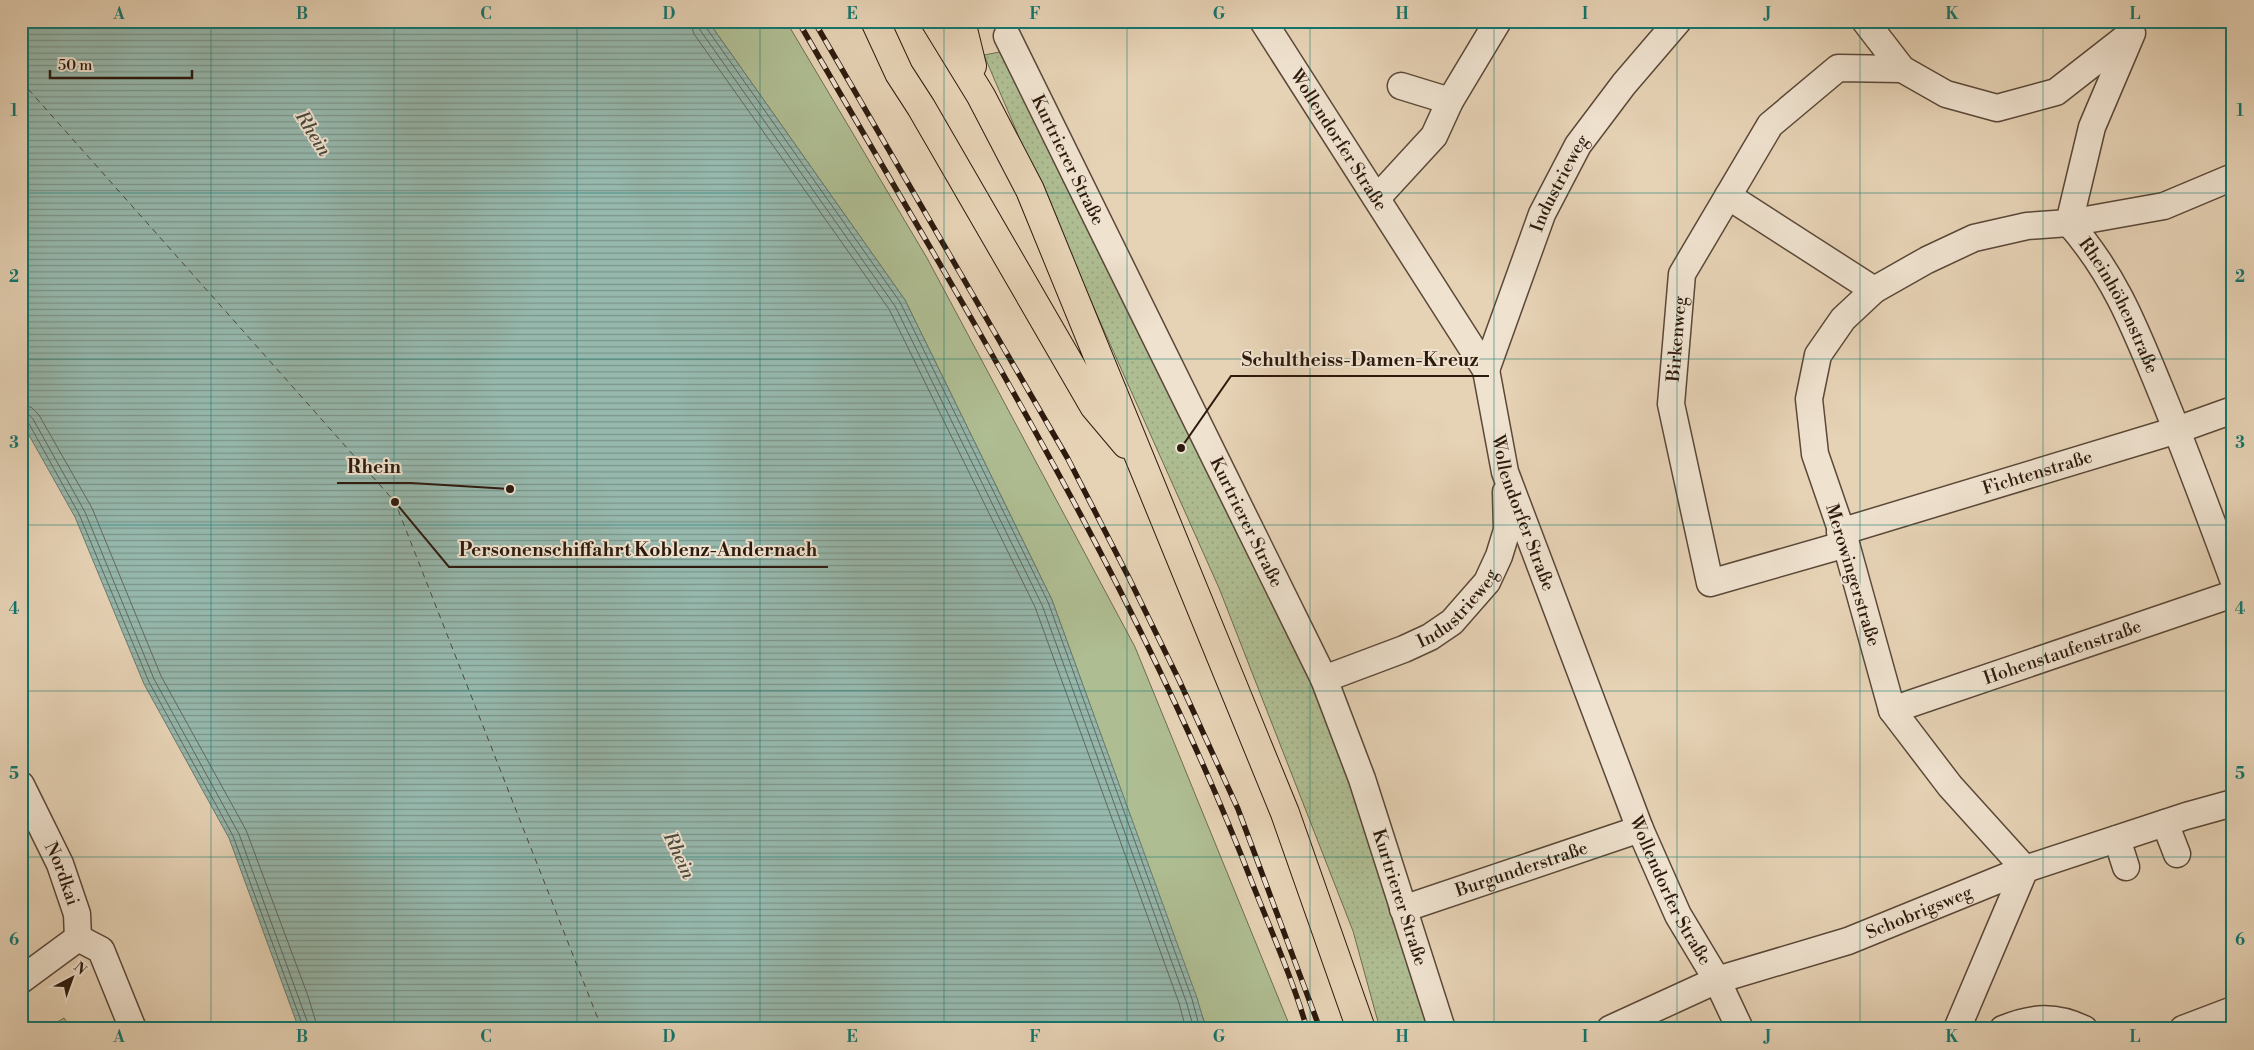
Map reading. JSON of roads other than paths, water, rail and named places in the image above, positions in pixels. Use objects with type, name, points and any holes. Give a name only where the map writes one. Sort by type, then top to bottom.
[{"type":"main road","points":[[875,21],[894,65],[921,107],[1094,406],[1141,463]]},
{"type":"main road","points":[[935,21],[981,96],[1030,190],[1285,813],[1362,1029]]},
{"type":"main road","points":[[961,21],[981,96]]},
{"type":"street","name":"Wollendorfer Straße","points":[[1263,21],[1486,370],[1505,472],[1640,829],[1678,915],[1717,980],[1740,1029]]},
{"type":"street","points":[[1377,198],[1434,136],[1450,101],[1498,21]]},
{"type":"street","name":"Industrieweg","points":[[1486,370],[1542,214],[1578,145],[1624,84],[1678,21]]},
{"type":"street","points":[[1865,21],[1902,69],[1946,94],[1997,108],[2056,92],[2132,25]]},
{"type":"street","name":"Rheinhöhenstraße","points":[[2132,25],[2092,128],[2069,223],[2089,246],[2124,303],[2177,430],[2233,579]]},
{"type":"street","name":"Kurtrierer Straße","points":[[1007,36],[1324,679],[1362,779],[1442,1029]]},
{"type":"street","name":"Birkenweg","points":[[1843,538],[1710,583],[1671,404],[1682,274],[1770,125],[1838,68],[1902,69]]},
{"type":"street","points":[[1401,86],[1450,101]]},
{"type":"street","name":"Merowingerstraße","points":[[2025,869],[1950,786],[1892,710],[1843,538],[1815,454],[1809,399],[1818,355],[1843,319],[1874,290],[1927,260],[1974,238],[2027,226],[2069,223],[2164,206],[2233,177]]},
{"type":"street","points":[[1728,196],[1874,290]]},
{"type":"street","name":"Fichtenstraße","points":[[1843,538],[2177,430],[2233,410]]},
{"type":"street","name":"Industrieweg","points":[[1324,679],[1404,649],[1430,637],[1452,622],[1486,582],[1499,556],[1507,530],[1505,472]]},
{"type":"street","name":"Hohenstaufenstraße","points":[[1892,710],[2233,594]]},
{"type":"street","name":"Nordkai","points":[[21,786],[60,864],[77,914],[78,938]]},
{"type":"street","name":"Schobrigsweg","points":[[1610,1029],[1717,980],[1848,941],[2025,869],[2165,823],[2233,803]]},
{"type":"street","points":[[2165,823],[2177,854]]},
{"type":"street","name":"Burgunderstraße","points":[[1403,909],[1640,829]]},
{"type":"street","points":[[2117,839],[2126,867]]},
{"type":"street","points":[[1957,1029],[2025,869]]},
{"type":"street","points":[[21,980],[78,938],[101,950],[133,1029]]},
{"type":"street","points":[[2183,1029],[2233,1010]]},
{"type":"street","points":[[2003,1029],[2038,1018],[2068,1021],[2084,1029]]},
{"type":"water","points":[[21,21],[708,21],[905,300],[1052,600],[1197,998],[1206,1029],[299,1029],[229,838],[144,684],[75,517],[21,421]]},
{"type":"railway","points":[[798,21],[982,338],[1100,552],[1155,661],[1206,772],[1282,957],[1307,1029]]},
{"type":"railway","points":[[814,21],[1068,459],[1129,578],[1179,680],[1238,809],[1320,1029]]},
{"type":"place","name":"Schultheiss-Damen-Kreuz","points":[[1181,448]]},
{"type":"place","name":"Rhein","points":[[510,489]]},
{"type":"place","name":"Personenschiffahrt Koblenz-Andernach","points":[[395,502]]}]
